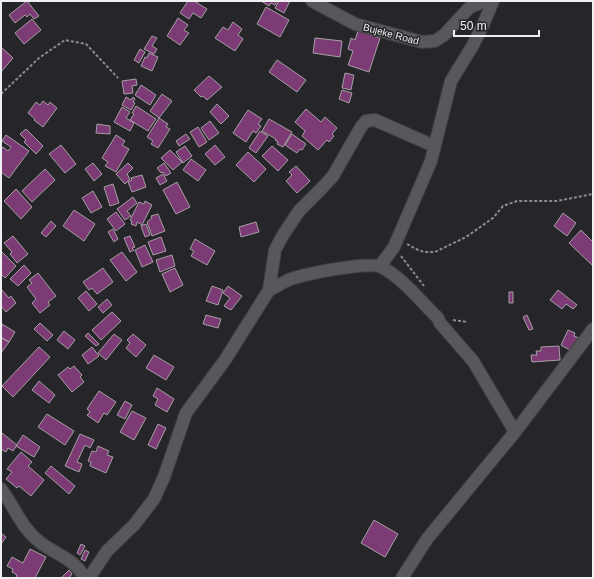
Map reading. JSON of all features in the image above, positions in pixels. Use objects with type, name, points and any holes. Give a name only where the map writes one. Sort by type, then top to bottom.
[{"type":"street","name":"Bujeke Road","points":[[312,1],[355,24],[422,42],[435,41],[444,35],[469,8],[484,1]]},
{"type":"street","points":[[380,266],[394,247],[400,235],[430,161],[451,81],[473,46],[492,1]]},
{"type":"street","points":[[89,578],[107,551],[134,525],[154,499],[164,477],[186,413],[226,360],[269,290],[275,250],[283,235],[299,211],[333,176],[360,127],[366,121],[375,120],[434,146]]},
{"type":"street","points":[[269,290],[291,279],[306,275],[368,265],[380,266],[400,281],[438,318],[440,323],[473,361],[514,432]]},
{"type":"street","points":[[402,578],[427,539],[514,432],[593,329]]},
{"type":"street","points":[[1,489],[27,531],[42,544],[67,559],[78,569],[84,578]]},
{"type":"path","points":[[1,94],[39,58],[65,40],[86,44],[118,78]]},
{"type":"path","points":[[400,235],[408,245],[416,250],[435,252],[466,237],[493,218],[503,206],[516,201],[558,201],[593,194]]},
{"type":"path","points":[[394,247],[428,290]]},
{"type":"path","points":[[451,320],[468,322]]},
{"type":"building","points":[[27,1],[39,16],[34,19],[30,14],[27,17],[25,15],[15,23],[9,15]]},
{"type":"building","points":[[188,1],[194,1],[207,9],[201,18],[193,13],[189,19],[180,13]]},
{"type":"building","points":[[261,1],[277,1],[275,5],[271,3],[269,6]]},
{"type":"building","points":[[279,1],[290,1],[284,13],[275,8]]},
{"type":"building","points":[[266,7],[289,20],[280,37],[257,24]]},
{"type":"building","points":[[178,18],[188,25],[184,30],[189,33],[180,45],[167,36]]},
{"type":"building","points":[[32,19],[41,30],[24,44],[15,33]]},
{"type":"building","points":[[233,22],[242,29],[238,35],[243,39],[235,51],[215,38],[223,27],[228,30]]},
{"type":"building","points":[[358,31],[380,38],[369,72],[348,65],[353,51],[348,49],[351,38],[355,40]]},
{"type":"building","points":[[152,36],[157,38],[152,46],[157,49],[154,54],[144,49]]},
{"type":"building","points":[[315,38],[342,41],[340,57],[313,53]]},
{"type":"building","points":[[1,47],[13,58],[1,72]]},
{"type":"building","points":[[140,49],[145,52],[139,63],[134,60]]},
{"type":"building","points":[[149,53],[158,57],[152,71],[141,66],[145,57],[147,58]]},
{"type":"building","points":[[277,60],[306,80],[297,92],[269,72]]},
{"type":"building","points":[[345,73],[354,75],[351,90],[342,88]]},
{"type":"building","points":[[209,76],[222,87],[207,100],[203,96],[201,97],[194,90]]},
{"type":"building","points":[[136,79],[137,85],[132,86],[133,93],[124,94],[122,81]]},
{"type":"building","points":[[141,85],[156,95],[150,105],[135,95]]},
{"type":"building","points":[[342,90],[352,93],[349,103],[339,99]]},
{"type":"building","points":[[162,94],[172,101],[159,118],[150,111]]},
{"type":"building","points":[[126,97],[131,100],[133,97],[135,99],[133,102],[135,103],[131,110],[122,105]]},
{"type":"building","points":[[43,101],[48,105],[50,102],[57,108],[43,127],[28,113],[36,102],[40,105]]},
{"type":"building","points":[[217,104],[229,116],[221,124],[210,112]]},
{"type":"building","points":[[136,106],[156,119],[148,131],[130,120],[134,114],[132,113]]},
{"type":"building","points":[[122,107],[130,112],[126,118],[134,123],[130,131],[114,122]]},
{"type":"building","points":[[306,109],[321,122],[325,117],[337,128],[332,134],[334,136],[329,142],[327,140],[318,150],[302,136],[305,131],[295,122]]},
{"type":"building","points":[[248,110],[262,119],[258,124],[261,126],[256,133],[253,131],[246,142],[233,133]]},
{"type":"building","points":[[159,118],[168,124],[166,127],[170,129],[158,148],[151,144],[153,141],[147,137]]},
{"type":"building","points":[[269,119],[292,132],[283,147],[277,144],[278,142],[275,140],[276,139],[262,131]]},
{"type":"building","points":[[210,121],[219,133],[209,140],[201,128]]},
{"type":"building","points":[[97,124],[110,126],[110,134],[96,133]]},
{"type":"building","points":[[198,127],[207,142],[199,147],[190,132]]},
{"type":"building","points":[[26,129],[43,146],[36,154],[24,142],[26,140],[20,134]]},
{"type":"building","points":[[260,131],[268,136],[256,153],[249,148]]},
{"type":"building","points":[[186,134],[190,139],[179,146],[176,141]]},
{"type":"building","points":[[292,134],[306,144],[302,150],[300,149],[297,153],[285,145]]},
{"type":"building","points":[[6,135],[29,151],[9,178],[1,172],[1,150],[3,147],[8,151],[11,147],[2,141]]},
{"type":"building","points":[[116,135],[125,141],[122,145],[129,149],[116,172],[105,166],[108,162],[102,158]]},
{"type":"building","points":[[61,145],[76,164],[65,173],[49,154]]},
{"type":"building","points":[[215,145],[225,157],[215,165],[205,154]]},
{"type":"building","points":[[185,146],[192,156],[183,163],[176,152]]},
{"type":"building","points":[[272,146],[288,160],[278,171],[262,156]]},
{"type":"building","points":[[170,150],[182,162],[173,170],[161,158]]},
{"type":"building","points":[[248,152],[266,169],[254,182],[236,165]]},
{"type":"building","points":[[191,159],[206,170],[198,181],[183,170]]},
{"type":"building","points":[[93,163],[102,174],[94,181],[85,169]]},
{"type":"building","points":[[128,163],[133,168],[127,174],[130,179],[125,184],[116,174]]},
{"type":"building","points":[[164,163],[171,173],[166,176],[157,168]]},
{"type":"building","points":[[296,166],[310,181],[297,193],[286,181],[292,175],[289,172]]},
{"type":"building","points":[[45,169],[55,180],[32,202],[22,191]]},
{"type":"building","points":[[163,174],[167,181],[160,185],[156,178]]},
{"type":"building","points":[[142,175],[146,187],[132,192],[128,182],[132,180],[131,178]]},
{"type":"building","points":[[177,182],[190,207],[176,214],[163,190]]},
{"type":"building","points":[[113,184],[119,203],[110,206],[104,187]]},
{"type":"building","points":[[16,189],[32,207],[21,219],[4,201]]},
{"type":"building","points":[[93,191],[102,207],[91,213],[82,198]]},
{"type":"building","points":[[133,197],[137,203],[127,211],[131,216],[125,220],[117,209]]},
{"type":"building","points":[[145,201],[152,205],[142,225],[137,222],[136,226],[131,224],[132,221],[130,220],[139,202],[144,204]]},
{"type":"building","points":[[74,210],[95,224],[84,241],[63,226]]},
{"type":"building","points":[[116,212],[125,224],[116,231],[107,219]]},
{"type":"building","points":[[563,213],[576,223],[567,236],[554,226]]},
{"type":"building","points":[[158,214],[165,231],[152,236],[147,222],[152,218],[151,216]]},
{"type":"building","points":[[51,221],[56,226],[46,237],[41,233]]},
{"type":"building","points":[[256,222],[259,232],[241,237],[239,227]]},
{"type":"building","points":[[146,224],[150,235],[145,237],[141,226]]},
{"type":"building","points":[[113,229],[118,239],[114,242],[108,232]]},
{"type":"building","points":[[581,230],[593,242],[593,266],[569,243]]},
{"type":"building","points":[[13,236],[28,254],[17,263],[10,254],[12,252],[4,243]]},
{"type":"building","points":[[130,236],[135,247],[132,248],[134,250],[130,252],[124,238]]},
{"type":"building","points":[[161,237],[166,251],[153,255],[148,242]]},
{"type":"building","points":[[195,239],[215,251],[207,265],[191,256],[194,251],[190,249]]},
{"type":"building","points":[[145,245],[153,262],[142,267],[135,250]]},
{"type":"building","points":[[1,251],[16,266],[5,278],[1,274]]},
{"type":"building","points":[[122,252],[137,272],[126,281],[110,260]]},
{"type":"building","points":[[172,255],[175,266],[160,272],[156,260]]},
{"type":"building","points":[[24,265],[31,273],[18,286],[10,279]]},
{"type":"building","points":[[103,268],[113,282],[97,294],[92,288],[89,290],[83,282]]},
{"type":"building","points":[[175,268],[183,285],[170,292],[162,274]]},
{"type":"building","points":[[38,273],[56,296],[48,302],[50,305],[40,313],[32,303],[36,299],[27,287],[32,283],[29,280]]},
{"type":"building","points":[[212,286],[223,290],[218,305],[206,301]]},
{"type":"building","points":[[228,286],[242,296],[231,310],[224,306],[230,298],[223,293]]},
{"type":"building","points":[[1,289],[9,298],[11,296],[16,303],[6,312],[1,306]]},
{"type":"building","points":[[558,290],[577,305],[573,309],[566,304],[562,309],[550,300]]},
{"type":"building","points":[[86,291],[97,304],[89,311],[78,298]]},
{"type":"building","points":[[509,292],[513,292],[513,303],[509,303]]},
{"type":"building","points":[[107,299],[112,305],[103,313],[98,307]]},
{"type":"building","points":[[112,312],[121,321],[101,340],[92,330]]},
{"type":"building","points":[[206,315],[221,319],[218,328],[203,324]]},
{"type":"building","points":[[527,315],[533,329],[529,330],[523,317]]},
{"type":"building","points":[[40,323],[53,335],[47,341],[34,329]]},
{"type":"building","points":[[2,324],[15,332],[9,342],[1,338]]},
{"type":"building","points":[[568,330],[575,333],[574,336],[579,338],[573,352],[561,345]]},
{"type":"building","points":[[64,331],[75,340],[68,349],[57,340]]},
{"type":"building","points":[[88,333],[99,344],[96,346],[85,336]]},
{"type":"building","points":[[114,334],[122,340],[106,360],[98,353]]},
{"type":"building","points":[[133,334],[146,345],[136,357],[126,348],[130,343],[127,340]]},
{"type":"building","points":[[1,337],[9,342],[1,353]]},
{"type":"building","points":[[559,346],[560,360],[532,362],[531,355],[537,355],[536,351],[541,351],[541,347]]},
{"type":"building","points":[[39,347],[50,357],[13,397],[2,386]]},
{"type":"building","points":[[92,347],[99,356],[88,364],[82,355]]},
{"type":"building","points":[[154,355],[174,367],[166,380],[146,368]]},
{"type":"building","points":[[74,366],[82,375],[80,377],[84,382],[72,392],[58,375],[68,367],[70,369]]},
{"type":"building","points":[[39,381],[55,395],[49,403],[32,390]]},
{"type":"building","points":[[157,388],[174,399],[167,412],[155,405],[158,399],[153,396]]},
{"type":"building","points":[[99,391],[116,402],[107,415],[104,413],[98,423],[87,415],[90,412],[87,409]]},
{"type":"building","points":[[125,401],[132,405],[125,419],[117,415]]},
{"type":"building","points":[[132,411],[146,418],[134,440],[120,432]]},
{"type":"building","points":[[47,414],[74,431],[65,445],[38,427]]},
{"type":"building","points":[[158,424],[166,428],[156,449],[148,445]]},
{"type":"building","points":[[2,433],[17,445],[13,451],[8,448],[6,452],[1,449]]},
{"type":"building","points":[[80,434],[94,440],[90,448],[85,445],[77,462],[82,464],[79,472],[65,466]]},
{"type":"building","points":[[23,435],[40,447],[34,457],[16,446]]},
{"type":"building","points":[[98,446],[109,451],[107,455],[113,457],[106,473],[90,466],[91,462],[88,461],[92,451],[96,452]]},
{"type":"building","points":[[21,452],[32,462],[28,466],[44,480],[31,496],[19,486],[17,488],[6,479],[12,472],[7,469]]},
{"type":"building","points":[[51,466],[75,486],[69,494],[45,473]]},
{"type":"building","points":[[374,520],[398,534],[385,557],[361,543]]},
{"type":"building","points":[[1,533],[6,537],[1,544]]},
{"type":"building","points":[[81,544],[85,546],[80,555],[77,553]]},
{"type":"building","points":[[30,549],[46,557],[35,578],[17,578],[17,575],[12,572],[13,569],[7,566],[12,557],[23,563]]},
{"type":"building","points":[[85,550],[89,552],[85,561],[81,559]]},
{"type":"building","points":[[69,570],[72,574],[69,578],[61,578]]}]
